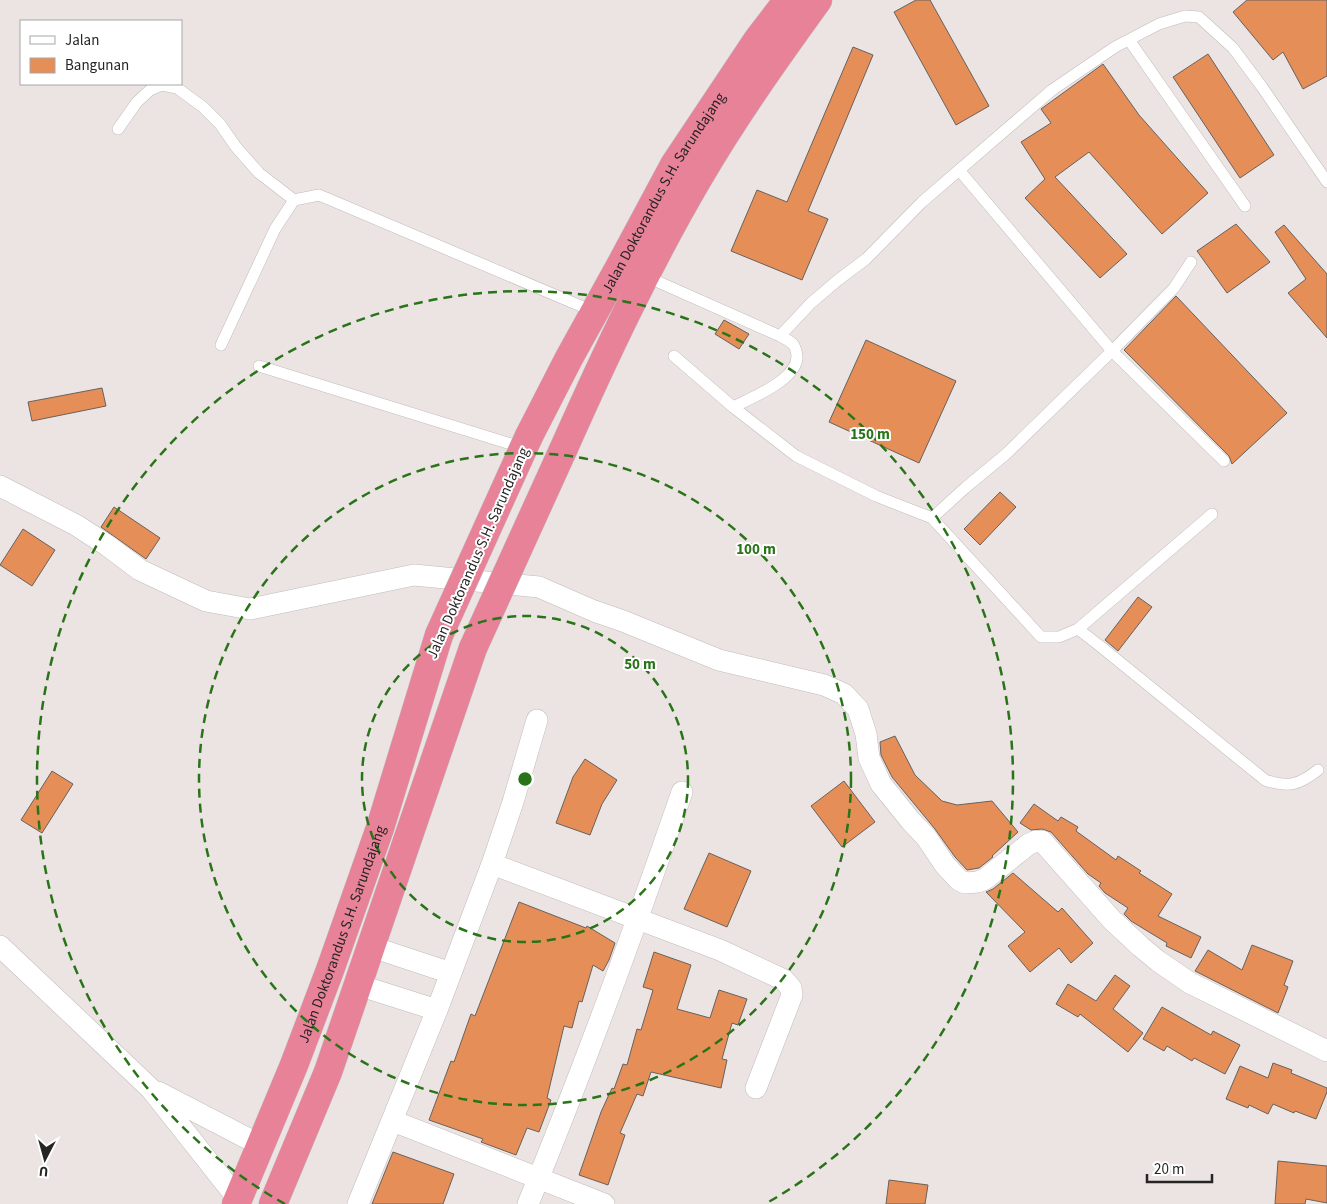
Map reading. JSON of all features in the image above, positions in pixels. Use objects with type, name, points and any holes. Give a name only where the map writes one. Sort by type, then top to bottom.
[{"type":"highway","name":"Jalan Doktorandus S.H. Sarundajang","points":[[237,1201],[294,1066],[330,970],[380,828],[439,635],[527,442],[569,358],[674,165],[758,39],[788,0]]},
{"type":"highway","name":"Jalan Doktorandus S.H. Sarundajang","points":[[273,1204],[328,1072],[473,648],[595,377],[645,276],[698,179],[772,64],[818,0]]},
{"type":"street","points":[[0,486],[76,525],[140,570],[206,601],[250,609],[414,575],[539,587],[594,611],[719,660],[824,685],[844,694],[858,709],[866,734],[869,758],[881,784],[926,837],[945,865],[959,880],[965,883],[978,882],[985,879],[1029,844],[1042,841],[1112,920],[1158,962],[1190,983],[1327,1051]]},
{"type":"street","points":[[358,1204],[393,1122],[492,864],[513,802],[537,720]]},
{"type":"street","points":[[528,1204],[586,1060],[638,920],[682,792]]},
{"type":"street","points":[[492,864],[720,950],[784,980],[791,988],[792,995],[756,1088]]},
{"type":"street","points":[[0,946],[151,1089],[237,1201]]},
{"type":"street","points":[[372,947],[451,973]]},
{"type":"street","points":[[358,985],[437,1010]]},
{"type":"street","points":[[151,1089],[260,1146]]},
{"type":"street","points":[[393,1122],[538,1180],[604,1204]]},
{"type":"lane","points":[[780,336],[811,304],[866,259],[922,202],[1052,90],[1107,52],[1167,21],[1185,16],[1199,17],[1233,48],[1327,182]]},
{"type":"lane","points":[[1129,40],[1245,206]]},
{"type":"lane","points":[[118,129],[136,102],[150,90],[162,85],[177,88],[203,107],[220,124],[236,148],[259,173],[294,200]]},
{"type":"lane","points":[[959,170],[1112,351],[1224,461]]},
{"type":"lane","points":[[221,345],[275,229],[294,200],[319,195],[595,312]]},
{"type":"lane","points":[[932,518],[1006,454],[1112,351],[1174,288],[1191,262]]},
{"type":"lane","points":[[645,276],[794,344],[798,356],[794,367],[786,378],[733,407]]},
{"type":"lane","points":[[674,356],[733,407],[796,456],[876,496],[932,518],[1041,637],[1059,637],[1078,629],[1212,514]]},
{"type":"lane","points":[[259,366],[527,442]]},
{"type":"lane","points":[[1078,629],[1265,780],[1279,785],[1297,783],[1306,780],[1318,770]]},
{"type":"building","points":[[916,0],[930,0],[989,106],[956,125],[894,12]]},
{"type":"building","points":[[1247,0],[1327,0],[1327,76],[1303,89],[1283,52],[1273,60],[1233,12]]},
{"type":"building","points":[[853,47],[873,55],[808,211],[828,219],[802,280],[731,251],[757,190],[787,202]]},
{"type":"building","points":[[1208,54],[1274,155],[1240,178],[1173,77]]},
{"type":"building","points":[[1103,64],[1139,115],[1208,193],[1162,234],[1089,152],[1055,177],[1127,254],[1100,278],[1025,198],[1045,179],[1021,142],[1051,123],[1041,109]]},
{"type":"building","points":[[1236,224],[1270,262],[1227,293],[1197,251]]},
{"type":"building","points":[[1284,225],[1327,274],[1327,338],[1288,293],[1306,279],[1275,232]]},
{"type":"building","points":[[1176,296],[1287,413],[1232,464],[1229,456],[1124,350]]},
{"type":"building","points":[[724,320],[749,334],[739,349],[715,334]]},
{"type":"building","points":[[866,340],[956,381],[919,463],[829,422]]},
{"type":"building","points":[[102,388],[106,406],[32,421],[28,402]]},
{"type":"building","points":[[1000,492],[1016,507],[980,545],[964,529]]},
{"type":"building","points":[[114,507],[160,538],[146,559],[101,527]]},
{"type":"building","points":[[23,529],[55,550],[32,586],[0,565]]},
{"type":"building","points":[[1138,597],[1152,607],[1118,651],[1105,640]]},
{"type":"building","points":[[895,736],[915,775],[942,801],[957,805],[992,801],[1018,832],[979,868],[967,870],[892,777],[881,755],[880,742]]},
{"type":"building","points":[[585,759],[617,780],[602,804],[590,835],[556,823],[573,777]]},
{"type":"building","points":[[52,771],[73,784],[42,833],[21,820]]},
{"type":"building","points":[[844,781],[875,822],[842,847],[811,806]]},
{"type":"building","points":[[1034,804],[1058,821],[1061,817],[1078,827],[1076,831],[1116,860],[1118,856],[1141,871],[1139,873],[1172,894],[1158,916],[1201,937],[1191,958],[1166,946],[1167,943],[1131,921],[1124,914],[1128,908],[1105,893],[1099,886],[1101,883],[1088,874],[1051,832],[1042,829],[1031,830],[1020,823]]},
{"type":"building","points":[[709,853],[751,871],[727,927],[684,909]]},
{"type":"building","points":[[1013,873],[1058,912],[1062,908],[1093,943],[1071,963],[1059,948],[1030,972],[1008,946],[1025,932],[986,892],[993,889]]},
{"type":"building","points":[[519,902],[586,928],[587,926],[615,943],[603,971],[593,965],[582,1002],[579,1001],[572,1028],[564,1026],[547,1098],[551,1100],[539,1132],[527,1128],[516,1155],[481,1142],[483,1139],[429,1120],[451,1061],[454,1062],[471,1014],[475,1016]]},
{"type":"building","points":[[1252,945],[1293,961],[1284,985],[1288,987],[1278,1013],[1195,971],[1208,950],[1242,970]]},
{"type":"building","points":[[654,952],[691,965],[677,1009],[710,1018],[719,990],[747,999],[738,1025],[732,1023],[722,1059],[727,1060],[721,1088],[651,1072],[643,1096],[637,1094],[620,1133],[625,1135],[608,1185],[579,1175],[601,1112],[612,1088],[614,1089],[623,1064],[627,1065],[637,1029],[641,1030],[653,990],[643,987]]},
{"type":"building","points":[[1115,975],[1130,986],[1113,1009],[1143,1033],[1128,1052],[1080,1014],[1078,1017],[1056,1004],[1068,984],[1096,1001]]},
{"type":"building","points":[[1162,1007],[1211,1035],[1213,1031],[1240,1045],[1225,1074],[1194,1058],[1192,1061],[1167,1046],[1164,1051],[1143,1039]]},
{"type":"building","points":[[1273,1063],[1292,1070],[1291,1073],[1327,1088],[1316,1119],[1295,1111],[1294,1113],[1273,1104],[1268,1114],[1249,1105],[1248,1108],[1226,1099],[1240,1066],[1268,1078]]},
{"type":"building","points":[[393,1152],[454,1174],[443,1204],[372,1204]]},
{"type":"building","points":[[1278,1161],[1327,1166],[1327,1203],[1306,1199],[1305,1204],[1275,1204]]},
{"type":"building","points":[[889,1180],[928,1185],[925,1204],[886,1204]]}]
